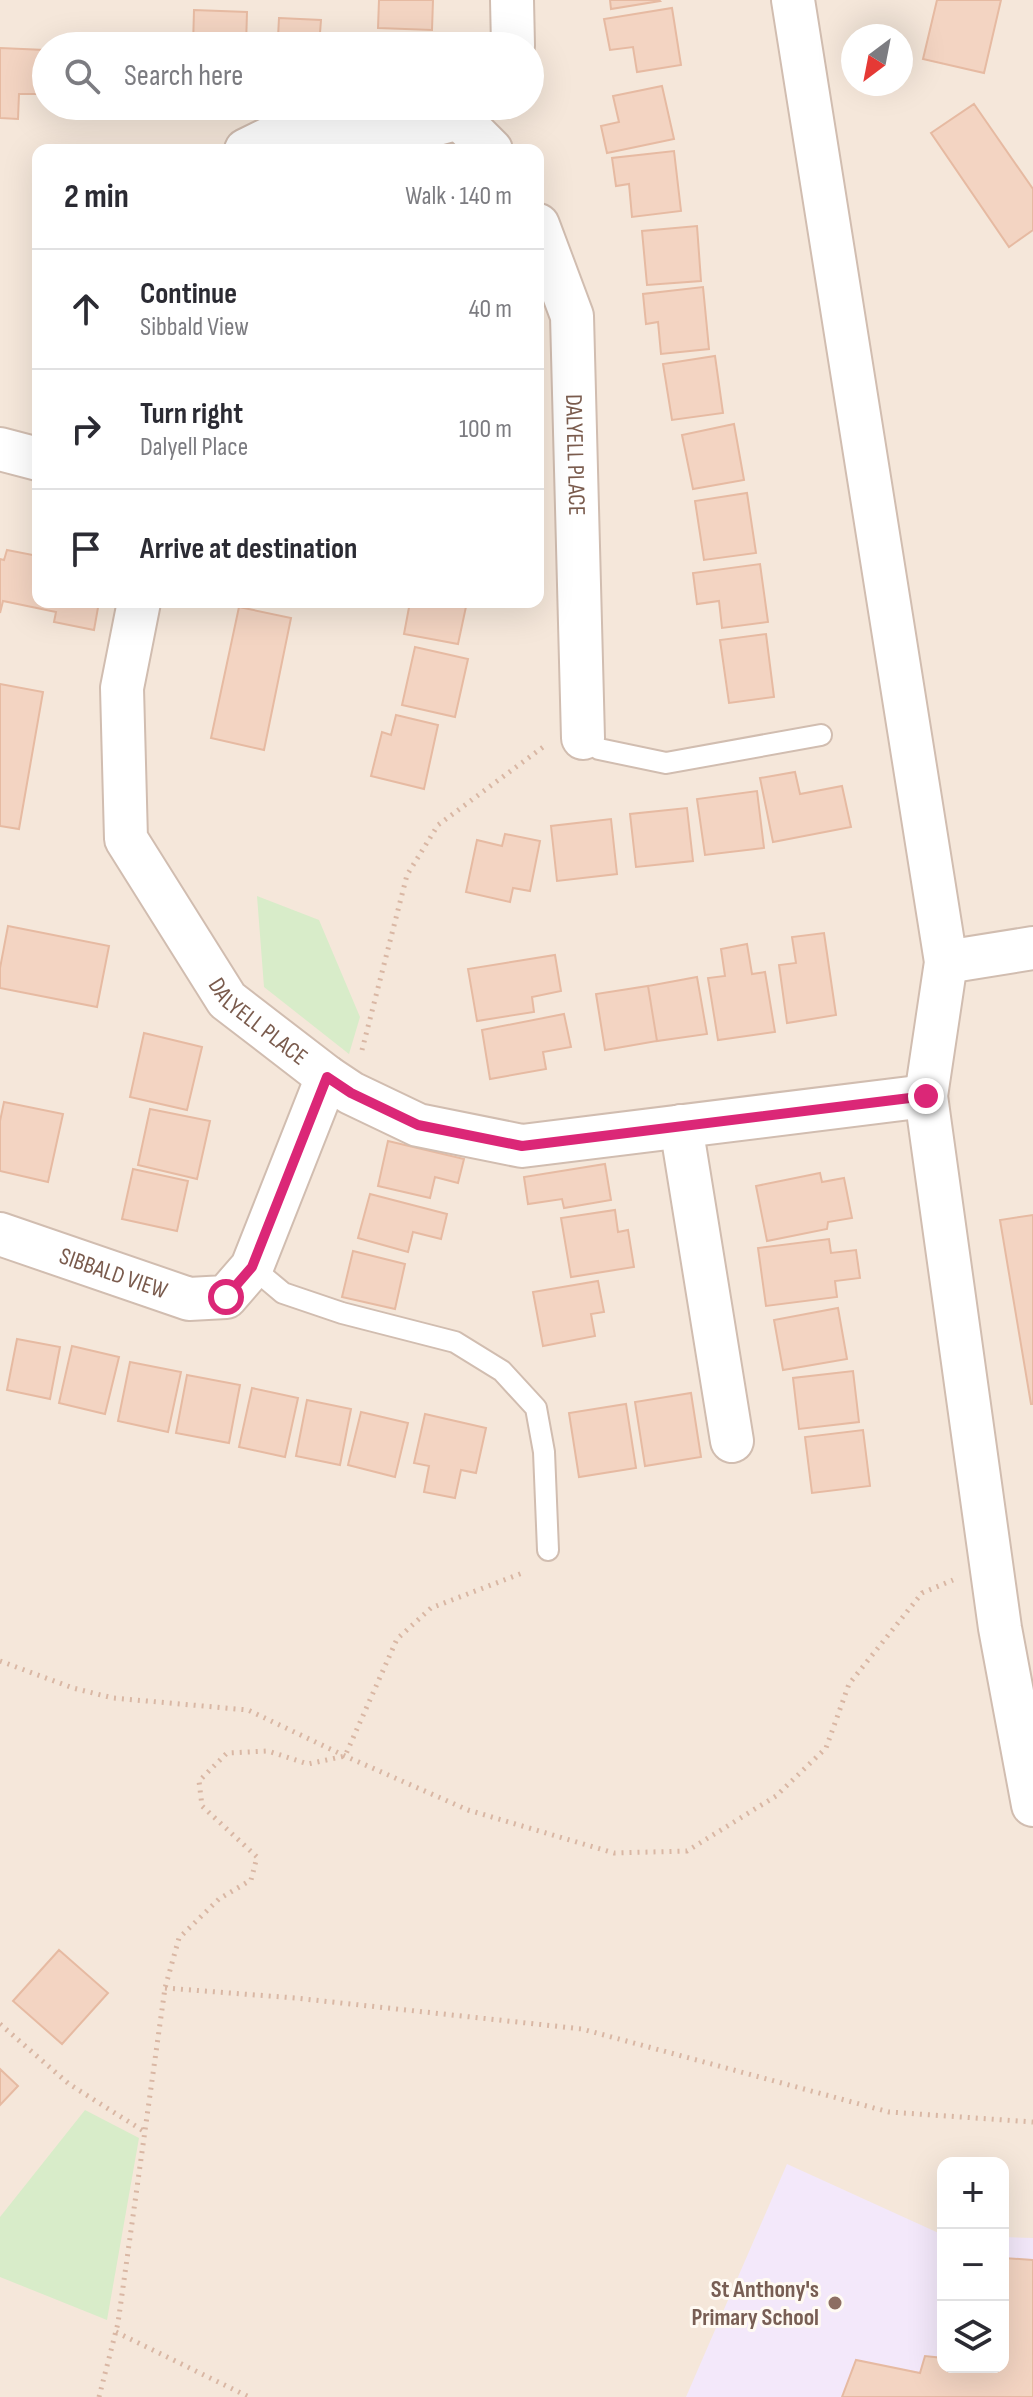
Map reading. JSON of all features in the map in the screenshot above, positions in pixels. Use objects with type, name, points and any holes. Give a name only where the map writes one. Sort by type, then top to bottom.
[{"type":"street","points":[[512,0],[513,32]]},
{"type":"street","points":[[793,0],[946,962],[926,1096],[1000,1628],[1031,1785]]},
{"type":"street","points":[[258,144],[289,129],[393,136],[440,120]]},
{"type":"street","points":[[470,120],[487,144]]},
{"type":"street","name":"DALYELL PLACE","points":[[544,241],[572,316],[582,728]]},
{"type":"street","points":[[0,449],[32,457]]},
{"type":"street","name":"DALYELL PLACE","points":[[138,608],[122,688],[126,839],[227,1000],[339,1085],[418,1125],[522,1146],[926,1096]]},
{"type":"street","points":[[946,962],[1033,948]]},
{"type":"street","name":"SIBBALD VIEW","points":[[0,1234],[189,1299],[226,1297],[252,1267],[339,1085]]},
{"type":"street","points":[[681,1126],[732,1441]]},
{"type":"lane","points":[[582,728],[599,749],[666,763],[821,735]]},
{"type":"lane","points":[[252,1267],[283,1293],[342,1313],[455,1342],[502,1371],[536,1408],[544,1452],[548,1550]]},
{"type":"path","points":[[339,1085],[407,875],[438,825],[582,728]]},
{"type":"path","points":[[345,1756],[397,1639],[431,1608],[527,1571],[548,1550]]},
{"type":"path","points":[[0,1661],[73,1688],[113,1698],[248,1710],[468,1810],[614,1853],[687,1851],[776,1796],[826,1748],[849,1684],[922,1593],[959,1578]]},
{"type":"path","points":[[99,2397],[116,2332],[165,1988],[179,1938],[219,1899],[251,1880],[257,1857],[202,1806],[199,1781],[227,1753],[268,1751],[308,1764],[345,1756]]},
{"type":"path","points":[[165,1988],[295,1998],[582,2029],[889,2112],[1033,2122]]},
{"type":"path","points":[[0,2024],[69,2084],[145,2132]]},
{"type":"path","points":[[116,2332],[249,2397]]},
{"type":"shaded area","points":[[0,0],[1033,0],[1033,2397],[0,2397]]},
{"type":"shaded area","name":"St Anthony's Primary School","points":[[787,2164],[937,2232],[937,2373],[1009,2373],[1009,2237],[1033,2238],[1033,2397],[686,2397]]},
{"type":"green space","points":[[257,896],[319,920],[360,1017],[349,1054],[264,987]]},
{"type":"green space","points":[[85,2110],[139,2138],[107,2320],[0,2277],[0,2217]]},
{"type":"building","points":[[379,0],[433,0],[432,30],[378,28]]},
{"type":"building","points":[[610,0],[659,0],[660,1],[611,9]]},
{"type":"building","points":[[937,0],[1001,0],[984,73],[923,59]]},
{"type":"building","points":[[672,8],[681,65],[637,72],[633,47],[610,50],[604,19]]},
{"type":"building","points":[[194,10],[247,12],[246,32],[193,32]]},
{"type":"building","points":[[279,18],[321,20],[320,32],[278,32]]},
{"type":"building","points":[[0,48],[32,49],[32,94],[19,94],[18,119],[0,118]]},
{"type":"building","points":[[662,86],[674,139],[607,153],[601,126],[619,122],[613,96]]},
{"type":"building","points":[[974,104],[1033,189],[1033,230],[1009,247],[931,133]]},
{"type":"building","points":[[674,151],[681,211],[632,217],[629,184],[616,186],[612,158]]},
{"type":"building","points":[[697,226],[701,281],[647,285],[642,231]]},
{"type":"building","points":[[703,287],[709,349],[661,354],[658,322],[646,324],[643,294]]},
{"type":"building","points":[[715,356],[723,413],[672,420],[663,364]]},
{"type":"building","points":[[734,424],[744,480],[693,489],[682,435]]},
{"type":"building","points":[[747,493],[756,553],[704,560],[695,501]]},
{"type":"building","points":[[7,550],[32,555],[32,607],[3,601],[0,613],[0,559],[4,560]]},
{"type":"building","points":[[760,564],[768,622],[722,628],[719,601],[697,604],[693,573]]},
{"type":"building","points":[[37,608],[98,608],[94,630],[54,622],[56,612]]},
{"type":"building","points":[[239,608],[291,618],[264,750],[211,738]]},
{"type":"building","points":[[409,608],[466,608],[458,644],[404,634]]},
{"type":"building","points":[[766,634],[774,697],[729,703],[720,640]]},
{"type":"building","points":[[415,647],[468,659],[455,717],[402,705]]},
{"type":"building","points":[[0,684],[43,692],[19,829],[0,826]]},
{"type":"building","points":[[396,715],[438,725],[424,789],[371,776],[382,732],[391,735]]},
{"type":"building","points":[[795,772],[800,794],[842,786],[851,827],[773,842],[760,778]]},
{"type":"building","points":[[757,791],[764,848],[705,855],[697,799]]},
{"type":"building","points":[[687,808],[693,861],[636,867],[630,814]]},
{"type":"building","points":[[611,819],[617,874],[557,881],[551,826]]},
{"type":"building","points":[[505,834],[540,841],[530,891],[513,888],[510,902],[466,892],[477,840],[502,846]]},
{"type":"building","points":[[8,926],[109,946],[97,1007],[0,988],[0,968]]},
{"type":"building","points":[[824,933],[836,1015],[787,1023],[779,965],[796,963],[792,937]]},
{"type":"building","points":[[747,944],[752,974],[765,972],[775,1032],[718,1040],[708,978],[725,976],[721,949]]},
{"type":"building","points":[[555,955],[561,991],[532,997],[534,1012],[477,1021],[468,969]]},
{"type":"building","points":[[697,977],[707,1034],[657,1041],[648,986]]},
{"type":"building","points":[[648,986],[657,1041],[605,1050],[596,994]]},
{"type":"building","points":[[564,1014],[571,1047],[543,1052],[546,1069],[490,1079],[482,1030]]},
{"type":"building","points":[[144,1033],[202,1047],[187,1110],[130,1097]]},
{"type":"building","points":[[4,1102],[63,1114],[48,1182],[0,1171],[0,1121]]},
{"type":"building","points":[[150,1109],[210,1121],[197,1179],[138,1165]]},
{"type":"building","points":[[388,1141],[464,1159],[458,1183],[435,1177],[430,1198],[378,1186]]},
{"type":"building","points":[[605,1164],[611,1200],[564,1208],[562,1199],[528,1204],[524,1177]]},
{"type":"building","points":[[133,1169],[188,1181],[177,1231],[122,1219]]},
{"type":"building","points":[[820,1173],[822,1182],[844,1178],[852,1218],[828,1222],[827,1229],[767,1241],[756,1186]]},
{"type":"building","points":[[370,1194],[447,1214],[441,1239],[413,1232],[408,1252],[358,1238]]},
{"type":"building","points":[[615,1210],[618,1232],[628,1230],[634,1267],[571,1277],[561,1218]]},
{"type":"building","points":[[1033,1215],[1033,1404],[1031,1404],[1000,1220]]},
{"type":"building","points":[[829,1239],[831,1253],[856,1250],[860,1278],[835,1281],[837,1297],[766,1306],[758,1248]]},
{"type":"building","points":[[353,1251],[405,1264],[395,1309],[342,1297]]},
{"type":"building","points":[[598,1281],[604,1312],[591,1314],[595,1336],[543,1346],[533,1292]]},
{"type":"building","points":[[838,1308],[847,1359],[783,1370],[774,1320]]},
{"type":"building","points":[[17,1339],[60,1347],[50,1399],[7,1390]]},
{"type":"building","points":[[72,1346],[119,1357],[105,1414],[59,1403]]},
{"type":"building","points":[[130,1362],[181,1372],[168,1432],[118,1421]]},
{"type":"building","points":[[853,1371],[859,1422],[799,1429],[793,1378]]},
{"type":"building","points":[[187,1375],[240,1385],[229,1443],[176,1433]]},
{"type":"building","points":[[252,1388],[298,1398],[285,1457],[239,1447]]},
{"type":"building","points":[[691,1393],[701,1457],[645,1466],[635,1402]]},
{"type":"building","points":[[307,1400],[351,1409],[340,1465],[296,1456]]},
{"type":"building","points":[[626,1404],[636,1468],[579,1477],[569,1413]]},
{"type":"building","points":[[361,1412],[408,1423],[395,1477],[348,1465]]},
{"type":"building","points":[[425,1414],[486,1428],[476,1473],[461,1470],[455,1498],[424,1492],[429,1466],[414,1463]]},
{"type":"building","points":[[863,1430],[870,1486],[812,1493],[805,1437]]},
{"type":"building","points":[[59,1950],[108,1993],[62,2044],[13,2001]]},
{"type":"building","points":[[0,2069],[18,2086],[0,2105]]},
{"type":"building","points":[[1009,2258],[1033,2260],[1033,2397],[842,2397],[856,2360],[920,2373],[925,2356],[937,2357],[937,2373],[1009,2373]]},
{"type":"place","name":"St Anthony's Primary School","points":[[835,2303]]},
{"type":"route","points":[[226,1297],[252,1267],[327,1077],[351,1093],[418,1125],[522,1146],[926,1096]]}]
